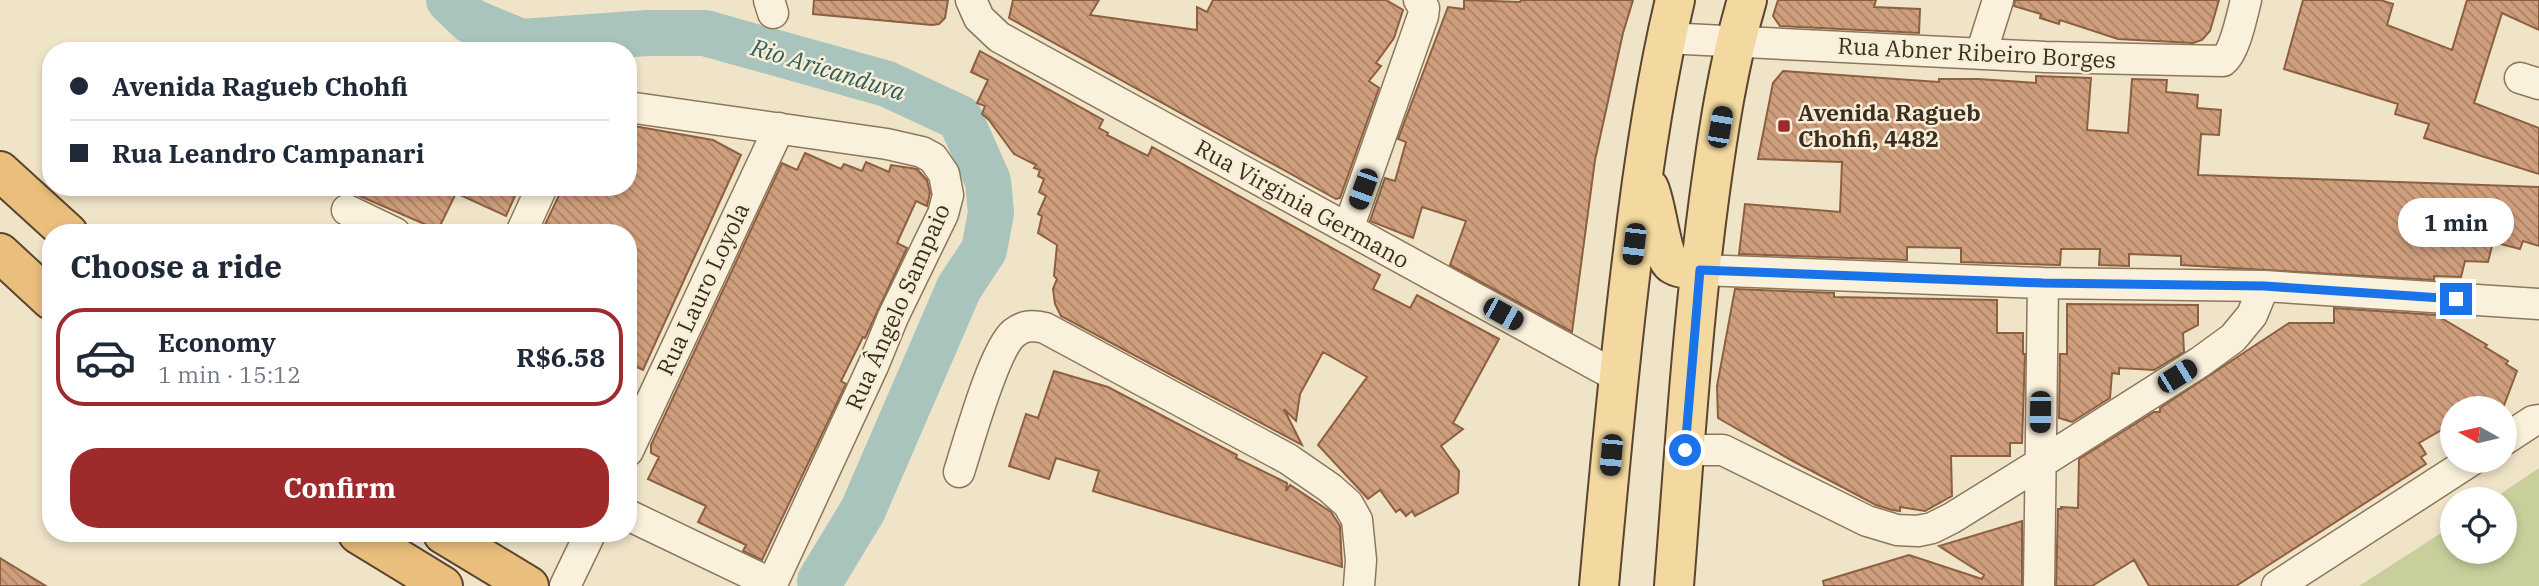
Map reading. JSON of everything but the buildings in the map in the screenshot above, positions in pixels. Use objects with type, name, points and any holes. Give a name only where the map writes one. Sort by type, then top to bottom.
[{"type":"highway","points":[[0,171],[58,224]]},
{"type":"highway","points":[[0,253],[42,292]]},
{"type":"highway","points":[[371,542],[443,586]]},
{"type":"highway","points":[[456,542],[529,586]]},
{"type":"main road","points":[[1599,586],[1618,377],[1643,174],[1665,38],[1675,0]]},
{"type":"main road","points":[[1674,586],[1700,270],[1715,153],[1735,41],[1747,0]]},
{"type":"main road","points":[[1643,174],[1657,213],[1666,258],[1672,265],[1700,270]]},
{"type":"street","name":"Rua Virginia Germano","points":[[971,0],[979,18],[999,37],[1618,377]]},
{"type":"street","points":[[1348,229],[1423,16],[1424,8],[1419,0]]},
{"type":"street","points":[[1981,54],[1998,0]]},
{"type":"street","name":"Rua Abner Ribeiro Borges","points":[[1665,38],[1981,54],[2223,61],[2231,50],[2246,0]]},
{"type":"street","name":"Rua Ângelo Sampaio","points":[[637,108],[887,144],[922,152],[933,158],[944,174],[948,195],[943,214],[893,317],[772,584],[637,519]]},
{"type":"street","name":"Rua Lauro Loyola","points":[[637,432],[779,128]]},
{"type":"street","points":[[526,224],[538,196]]},
{"type":"street","points":[[347,210],[377,224]]},
{"type":"street","points":[[1700,270],[2043,283],[2264,286],[2539,304]]},
{"type":"street","points":[[2039,586],[2043,283]]},
{"type":"street","points":[[1685,450],[1723,450],[1867,521],[1897,530],[1918,531],[1952,518],[2200,362],[2233,338],[2252,315],[2264,286]]},
{"type":"street","points":[[959,472],[1002,349],[1011,335],[1027,326],[1045,328],[1288,459],[1330,488],[1348,504],[1357,520],[1361,560],[1359,586]]},
{"type":"street","points":[[2517,429],[2537,411]]},
{"type":"street","points":[[2277,586],[2452,473]]},
{"type":"street","points":[[565,586],[586,542]]},
{"type":"green space","points":[[2539,468],[2539,586],[2359,586],[2440,534],[2440,564],[2517,564],[2517,487],[2511,487]]},
{"type":"waterway","name":"Rio Aricanduva","points":[[449,0],[471,21],[521,42],[648,33],[705,33],[887,84],[960,118],[988,181],[991,213],[984,250],[959,288],[863,510],[820,581]]},
{"type":"place","name":"Avenida Ragueb Chohfi, 4482","points":[[1784,126]]},
{"type":"route","points":[[1685,450],[1700,270],[2043,283],[2264,286],[2456,299]]}]
